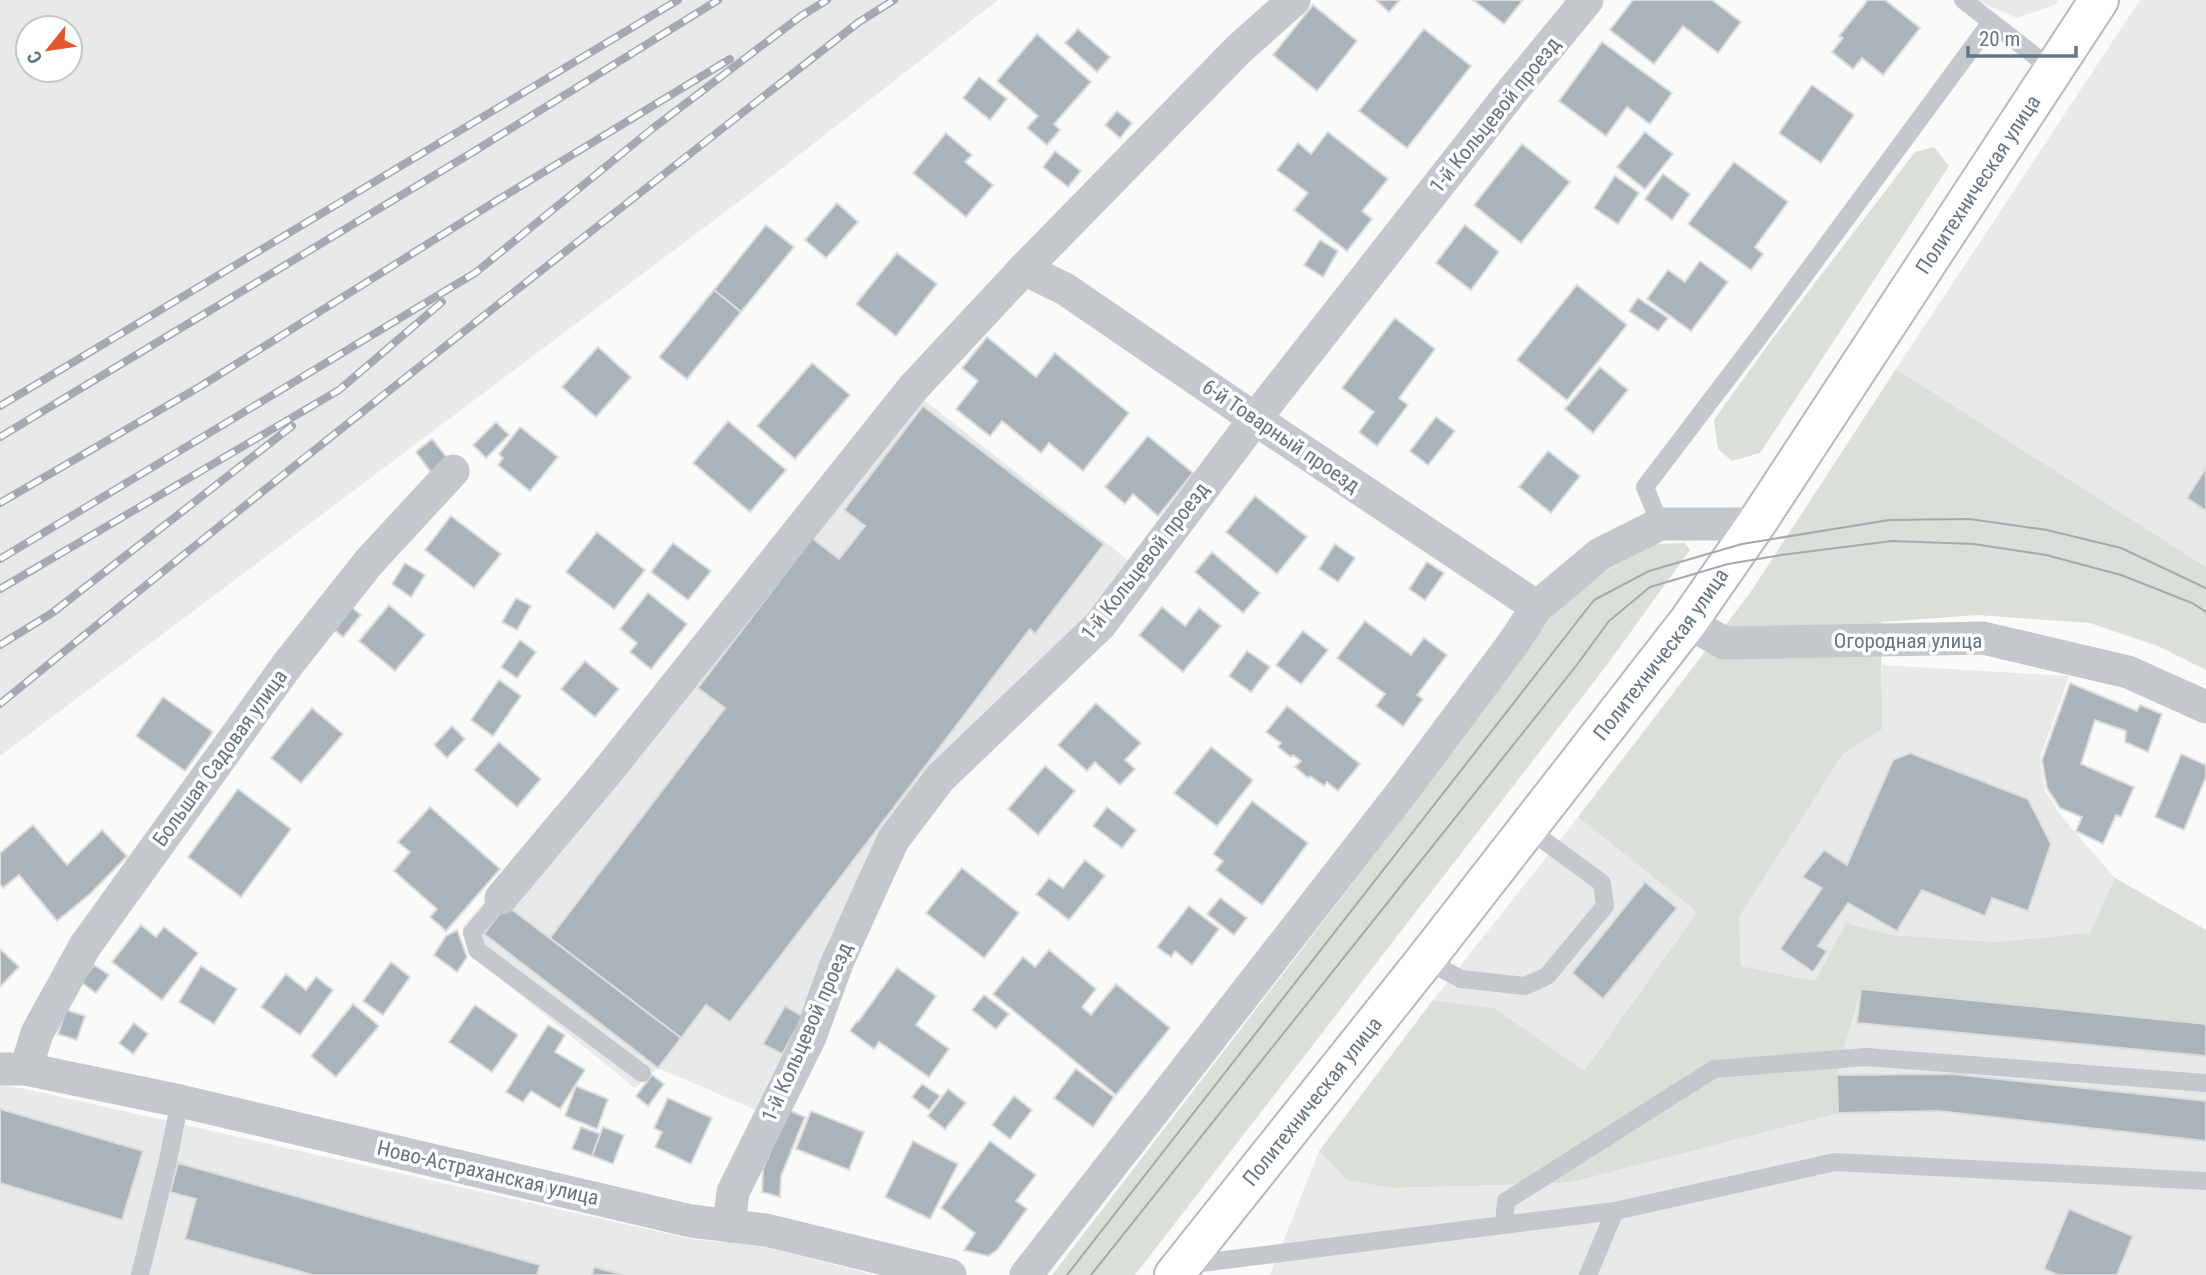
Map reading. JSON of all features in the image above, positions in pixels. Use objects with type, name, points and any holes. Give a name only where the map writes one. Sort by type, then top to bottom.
[{"type":"main road","name":"Политехническая улица","points":[[1178,1270],[1425,960],[1688,622],[1756,524],[2099,0]]},
{"type":"street","points":[[501,898],[606,773],[913,388],[1024,269],[1240,48],[1294,0]]},
{"type":"street","name":"1-й Кольцевой проезд","points":[[729,1226],[733,1192],[810,1037],[837,963],[893,841],[940,778],[1100,625],[1255,419],[1509,95],[1587,0]]},
{"type":"street","name":"6-й Товарный проезд","points":[[1024,269],[1065,289],[1537,607]]},
{"type":"street","name":"Большая Садовая улица","points":[[13,1069],[37,1033],[93,935],[288,664],[369,562],[453,471]]},
{"type":"street","points":[[1026,1275],[1394,802],[1514,642],[1537,607],[1600,554],[1660,524],[1756,524]]},
{"type":"street","name":"Огородная улица","points":[[1688,622],[1724,643],[1983,638],[2128,672],[2206,707]]},
{"type":"street","name":"Ново-Астраханская улица","points":[[13,1069],[180,1101],[691,1221],[766,1230],[950,1275]]},
{"type":"lane","points":[[1963,0],[2053,70]]},
{"type":"lane","points":[[1660,524],[1645,487],[1991,22]]},
{"type":"lane","points":[[1425,960],[1461,979],[1525,986],[1547,976],[1605,906],[1602,883],[1527,828]]},
{"type":"lane","points":[[501,898],[472,933],[477,950],[642,1073]]},
{"type":"lane","points":[[1504,1225],[1506,1201],[1714,1069],[1866,1057],[2206,1083]]},
{"type":"lane","points":[[139,1275],[180,1101]]},
{"type":"lane","points":[[1178,1270],[1615,1211],[1835,1162],[2206,1181]]},
{"type":"lane","points":[[1588,1275],[1615,1211]]},
{"type":"shaded area","points":[[0,0],[998,0],[749,194],[0,756]]},
{"type":"shaded area","points":[[1975,0],[2058,0],[2055,5],[2017,18]]},
{"type":"shaded area","points":[[2140,0],[2206,0],[2206,567],[1896,369]]},
{"type":"shaded area","points":[[1934,147],[1949,166],[1760,453],[1732,461],[1718,449],[1714,420],[1915,152]]},
{"type":"shaded area","points":[[1896,369],[2206,567],[2206,670],[2158,646],[2090,623],[1977,615],[1881,622],[1882,729],[1843,754],[1739,917],[1741,966],[1815,981],[1846,923],[1893,935],[1996,942],[2090,933],[2115,878],[2206,930],[2206,1024],[1861,989],[1837,1075],[1838,1113],[1567,1183],[1391,1188],[1347,1180],[1319,1151],[1433,1000],[1494,1008],[1584,1071],[1697,912],[1578,817],[1750,593]]},
{"type":"shaded area","points":[[919,396],[1137,567],[934,768],[826,967],[756,1110],[658,1068],[635,1088],[471,955],[462,928]]},
{"type":"shaded area","points":[[1685,543],[1690,550],[1606,666],[1135,1275],[1052,1275],[1415,802],[1556,610],[1613,566],[1656,544]]},
{"type":"shaded area","points":[[1882,665],[2069,676],[2040,758],[2045,791],[2063,818],[2115,878],[2090,933],[1996,942],[1893,935],[1846,923],[1815,981],[1741,966],[1739,917],[1843,754],[1882,728]]},
{"type":"shaded area","points":[[1578,817],[1697,912],[1583,1072],[1494,1008],[1433,1000]]},
{"type":"shaded area","points":[[1861,989],[2206,1024],[2206,1275],[1270,1275],[1319,1151],[1347,1180],[1391,1188],[1567,1183],[1837,1075]]},
{"type":"shaded area","points":[[0,1085],[691,1239],[762,1246],[874,1275],[0,1275]]},
{"type":"building","points":[[1376,0],[1400,0],[1389,12]]},
{"type":"building","points":[[1473,0],[1523,0],[1504,24]]},
{"type":"building","points":[[1633,0],[1712,0],[1741,22],[1718,53],[1683,26],[1654,64],[1610,30]]},
{"type":"building","points":[[1868,0],[1885,0],[1920,28],[1883,75],[1862,58],[1853,69],[1832,52],[1843,38],[1839,36]]},
{"type":"building","points":[[1313,5],[1357,41],[1317,91],[1273,55]]},
{"type":"building","points":[[1078,29],[1110,57],[1097,72],[1065,43]]},
{"type":"building","points":[[1424,29],[1471,66],[1407,148],[1359,111]]},
{"type":"building","points":[[1037,34],[1091,82],[1054,124],[1060,130],[1047,145],[1027,128],[1038,116],[997,81]]},
{"type":"building","points":[[1602,42],[1672,93],[1650,124],[1627,107],[1606,136],[1559,101]]},
{"type":"building","points":[[979,77],[1007,99],[990,120],[963,98]]},
{"type":"building","points":[[1812,85],[1854,115],[1821,163],[1779,133]]},
{"type":"building","points":[[1117,111],[1132,123],[1120,138],[1105,125]]},
{"type":"building","points":[[1328,132],[1388,179],[1362,211],[1372,219],[1347,251],[1294,210],[1308,193],[1277,170],[1298,143],[1311,154]]},
{"type":"building","points":[[1645,132],[1673,154],[1645,189],[1617,167]]},
{"type":"building","points":[[946,133],[972,155],[965,162],[993,185],[966,217],[913,173]]},
{"type":"building","points":[[1522,144],[1570,182],[1521,243],[1474,205]]},
{"type":"building","points":[[1055,151],[1081,171],[1068,187],[1043,167]]},
{"type":"building","points":[[1734,162],[1788,202],[1755,247],[1763,254],[1751,270],[1688,224]]},
{"type":"building","points":[[1663,174],[1690,194],[1672,220],[1645,199]]},
{"type":"building","points":[[1615,176],[1639,193],[1618,224],[1594,208]]},
{"type":"building","points":[[837,203],[858,222],[826,258],[805,240]]},
{"type":"building","points":[[766,225],[794,247],[741,312],[714,290]]},
{"type":"building","points":[[1465,225],[1499,252],[1471,290],[1436,263]]},
{"type":"building","points":[[1320,240],[1338,251],[1323,277],[1304,265]]},
{"type":"building","points":[[897,253],[937,284],[896,336],[856,304]]},
{"type":"building","points":[[1700,261],[1728,282],[1691,331],[1647,299],[1668,270],[1685,282]]},
{"type":"building","points":[[1577,285],[1627,325],[1567,400],[1517,360]]},
{"type":"building","points":[[714,290],[741,312],[687,379],[659,357]]},
{"type":"building","points":[[1638,298],[1668,318],[1658,331],[1629,311]]},
{"type":"building","points":[[1395,318],[1435,349],[1399,398],[1408,405],[1377,446],[1359,432],[1374,412],[1342,388]]},
{"type":"building","points":[[987,337],[1036,377],[1055,353],[1129,413],[1083,471],[1049,443],[1041,453],[1002,421],[990,436],[956,409],[978,381],[962,368]]},
{"type":"building","points":[[598,347],[631,377],[596,417],[562,387]]},
{"type":"building","points":[[812,363],[850,395],[795,459],[757,426]]},
{"type":"building","points":[[1600,367],[1628,390],[1593,433],[1565,409]]},
{"type":"building","points":[[923,406],[1104,544],[1035,634],[1030,629],[730,1022],[706,1005],[681,1038],[550,938],[725,708],[698,688],[812,538],[839,559],[865,526],[844,510]]},
{"type":"building","points":[[1436,417],[1455,431],[1428,465],[1410,451]]},
{"type":"building","points":[[728,421],[786,470],[750,512],[693,463]]},
{"type":"building","points":[[496,422],[509,435],[486,458],[473,445]]},
{"type":"building","points":[[520,427],[558,457],[530,491],[498,465],[503,458],[499,454]]},
{"type":"building","points":[[1148,436],[1193,473],[1158,516],[1133,494],[1125,504],[1105,487]]},
{"type":"building","points":[[432,439],[448,459],[431,472],[416,452]]},
{"type":"building","points":[[1548,451],[1580,476],[1551,513],[1519,487]]},
{"type":"building","points":[[2206,468],[2206,511],[2187,498]]},
{"type":"building","points":[[1255,496],[1307,537],[1277,574],[1226,532]]},
{"type":"building","points":[[451,516],[501,554],[474,588],[425,550]]},
{"type":"building","points":[[597,532],[645,570],[614,609],[566,572]]},
{"type":"building","points":[[673,543],[711,571],[688,600],[651,572]]},
{"type":"building","points":[[1335,544],[1355,558],[1338,582],[1319,569]]},
{"type":"building","points":[[1212,552],[1260,593],[1243,613],[1195,572]]},
{"type":"building","points":[[1427,562],[1444,573],[1425,600],[1409,589]]},
{"type":"building","points":[[405,563],[425,575],[411,597],[392,584]]},
{"type":"building","points":[[648,593],[687,624],[651,669],[630,652],[637,643],[620,629]]},
{"type":"building","points":[[516,598],[531,606],[517,630],[502,622]]},
{"type":"building","points":[[348,604],[361,615],[343,637],[330,626]]},
{"type":"building","points":[[389,605],[425,635],[395,671],[359,641]]},
{"type":"building","points":[[1162,607],[1185,626],[1199,608],[1221,626],[1183,672],[1139,635]]},
{"type":"building","points":[[1365,621],[1411,655],[1424,638],[1447,655],[1417,695],[1423,699],[1403,726],[1376,706],[1385,694],[1337,658]]},
{"type":"building","points":[[1303,631],[1328,650],[1301,684],[1276,665]]},
{"type":"building","points":[[520,640],[536,652],[517,678],[501,667]]},
{"type":"building","points":[[1247,651],[1270,667],[1251,692],[1229,676]]},
{"type":"building","points":[[585,661],[619,689],[595,717],[561,689]]},
{"type":"building","points":[[499,680],[521,696],[493,736],[471,720]]},
{"type":"building","points":[[2070,683],[2137,711],[2140,705],[2162,714],[2148,752],[2125,742],[2126,731],[2095,720],[2081,764],[2134,787],[2121,817],[2116,815],[2103,844],[2076,831],[2082,817],[2060,808],[2047,788],[2042,760]]},
{"type":"building","points":[[163,697],[213,732],[185,771],[136,736]]},
{"type":"building","points":[[1096,703],[1141,743],[1125,760],[1135,769],[1120,785],[1095,762],[1087,771],[1058,745]]},
{"type":"building","points":[[1287,706],[1360,764],[1338,791],[1327,782],[1324,786],[1310,776],[1308,778],[1295,767],[1301,761],[1278,747],[1281,743],[1266,732]]},
{"type":"building","points":[[312,708],[343,734],[301,783],[271,758]]},
{"type":"building","points":[[452,726],[465,739],[447,758],[434,745]]},
{"type":"building","points":[[499,742],[541,779],[517,807],[474,770]]},
{"type":"building","points":[[1211,747],[1253,780],[1217,826],[1174,793]]},
{"type":"building","points":[[1910,753],[2028,799],[2051,844],[2028,911],[1992,898],[1985,916],[1922,890],[1897,931],[1848,903],[1818,946],[1827,951],[1813,972],[1780,949],[1822,888],[1802,877],[1824,850],[1847,865],[1893,760]]},
{"type":"building","points":[[2181,754],[2206,765],[2206,777],[2184,830],[2155,817]]},
{"type":"building","points":[[1045,766],[1075,791],[1038,835],[1008,809]]},
{"type":"building","points":[[238,789],[291,829],[241,897],[188,857]]},
{"type":"building","points":[[1252,801],[1308,843],[1262,905],[1216,870],[1223,861],[1213,854]]},
{"type":"building","points":[[430,807],[500,869],[446,931],[430,917],[437,909],[394,871],[410,852],[398,842]]},
{"type":"building","points":[[1107,807],[1136,830],[1122,848],[1093,826]]},
{"type":"building","points":[[33,825],[67,865],[102,830],[127,856],[91,893],[57,921],[19,875],[3,888],[0,884],[0,853]]},
{"type":"building","points":[[1085,860],[1105,876],[1069,920],[1036,894],[1049,878],[1063,888]]},
{"type":"building","points":[[962,868],[1019,913],[984,958],[926,913]]},
{"type":"building","points":[[1645,882],[1677,908],[1603,999],[1572,973]]},
{"type":"building","points":[[1220,898],[1247,918],[1234,935],[1207,914]]},
{"type":"building","points":[[506,905],[681,1038],[658,1068],[484,934]]},
{"type":"building","points":[[1189,906],[1219,929],[1192,965],[1175,951],[1171,957],[1157,947]]},
{"type":"building","points":[[141,925],[156,937],[164,927],[198,953],[162,1000],[112,962]]},
{"type":"building","points":[[457,930],[467,957],[457,972],[434,955],[446,936]]},
{"type":"building","points":[[0,949],[19,967],[0,987]]},
{"type":"building","points":[[1049,950],[1096,989],[1082,1007],[1091,1015],[1116,984],[1170,1028],[1116,1095],[993,994],[1023,957],[1035,967]]},
{"type":"building","points":[[391,962],[410,977],[383,1015],[363,1001]]},
{"type":"building","points":[[94,965],[109,975],[96,993],[81,982]]},
{"type":"building","points":[[201,966],[237,989],[214,1024],[179,1002]]},
{"type":"building","points":[[897,968],[936,996],[916,1025],[949,1049],[929,1077],[879,1042],[874,1049],[850,1031]]},
{"type":"building","points":[[286,974],[306,990],[316,977],[333,990],[300,1035],[261,1007]]},
{"type":"building","points":[[1861,989],[2206,1024],[2206,1056],[1857,1023]]},
{"type":"building","points":[[984,995],[1009,1014],[996,1029],[972,1010]]},
{"type":"building","points":[[353,1004],[379,1026],[336,1077],[311,1056]]},
{"type":"building","points":[[475,1005],[518,1035],[492,1072],[449,1042]]},
{"type":"building","points":[[785,1006],[803,1017],[782,1054],[763,1044]]},
{"type":"building","points":[[66,1010],[85,1016],[77,1040],[58,1034]]},
{"type":"building","points":[[134,1023],[148,1034],[133,1054],[119,1043]]},
{"type":"building","points":[[548,1025],[565,1035],[555,1052],[585,1070],[560,1109],[531,1091],[523,1102],[506,1092]]},
{"type":"building","points":[[1076,1069],[1114,1097],[1093,1127],[1054,1098]]},
{"type":"building","points":[[1952,1074],[2206,1101],[2206,1141],[1938,1111],[1838,1113],[1837,1075]]},
{"type":"building","points":[[652,1075],[664,1084],[648,1106],[636,1096]]},
{"type":"building","points":[[922,1084],[940,1096],[929,1110],[912,1097]]},
{"type":"building","points":[[576,1086],[608,1099],[597,1129],[565,1116]]},
{"type":"building","points":[[948,1089],[966,1103],[945,1129],[928,1116]]},
{"type":"building","points":[[1014,1096],[1032,1110],[1010,1139],[992,1125]]},
{"type":"building","points":[[668,1098],[712,1118],[691,1164],[655,1147],[662,1132],[654,1128]]},
{"type":"building","points":[[0,1109],[143,1151],[122,1220],[0,1183]]},
{"type":"building","points":[[788,1110],[805,1117],[781,1176],[780,1197],[762,1192],[763,1169]]},
{"type":"building","points":[[811,1111],[864,1132],[849,1170],[796,1149]]},
{"type":"building","points":[[581,1127],[600,1134],[592,1156],[572,1149]]},
{"type":"building","points":[[603,1127],[624,1135],[613,1164],[592,1156]]},
{"type":"building","points":[[913,1141],[958,1164],[930,1219],[885,1197]]},
{"type":"building","points":[[990,1141],[1036,1175],[1016,1201],[1027,1209],[997,1250],[988,1256],[964,1250],[975,1233],[941,1208]]},
{"type":"building","points":[[178,1163],[540,1265],[537,1275],[313,1275],[185,1239],[196,1199],[170,1192]]},
{"type":"building","points":[[2069,1209],[2133,1236],[2117,1275],[2058,1275],[2044,1269]]},
{"type":"building","points":[[594,1267],[624,1275],[592,1275]]},
{"type":"tram line","points":[[1067,1275],[1594,600],[1649,571],[1742,544],[1889,520],[1970,519],[2047,530],[2121,548],[2206,588]]},
{"type":"tram line","points":[[1091,1275],[1609,621],[1650,587],[1728,564],[1781,555],[1892,541],[1974,544],[2046,555],[2121,575],[2192,603],[2206,612]]},
{"type":"railway","points":[[0,406],[678,0]]},
{"type":"railway","points":[[0,437],[473,152],[718,0]]},
{"type":"railway","points":[[0,559],[475,273],[652,129],[801,16],[827,0]]},
{"type":"railway","points":[[0,704],[535,275],[859,22],[894,0]]},
{"type":"railway","points":[[0,503],[201,386],[496,201],[730,59]]},
{"type":"railway","points":[[0,589],[339,390],[442,302]]},
{"type":"railway","points":[[0,645],[52,613],[292,426]]}]
